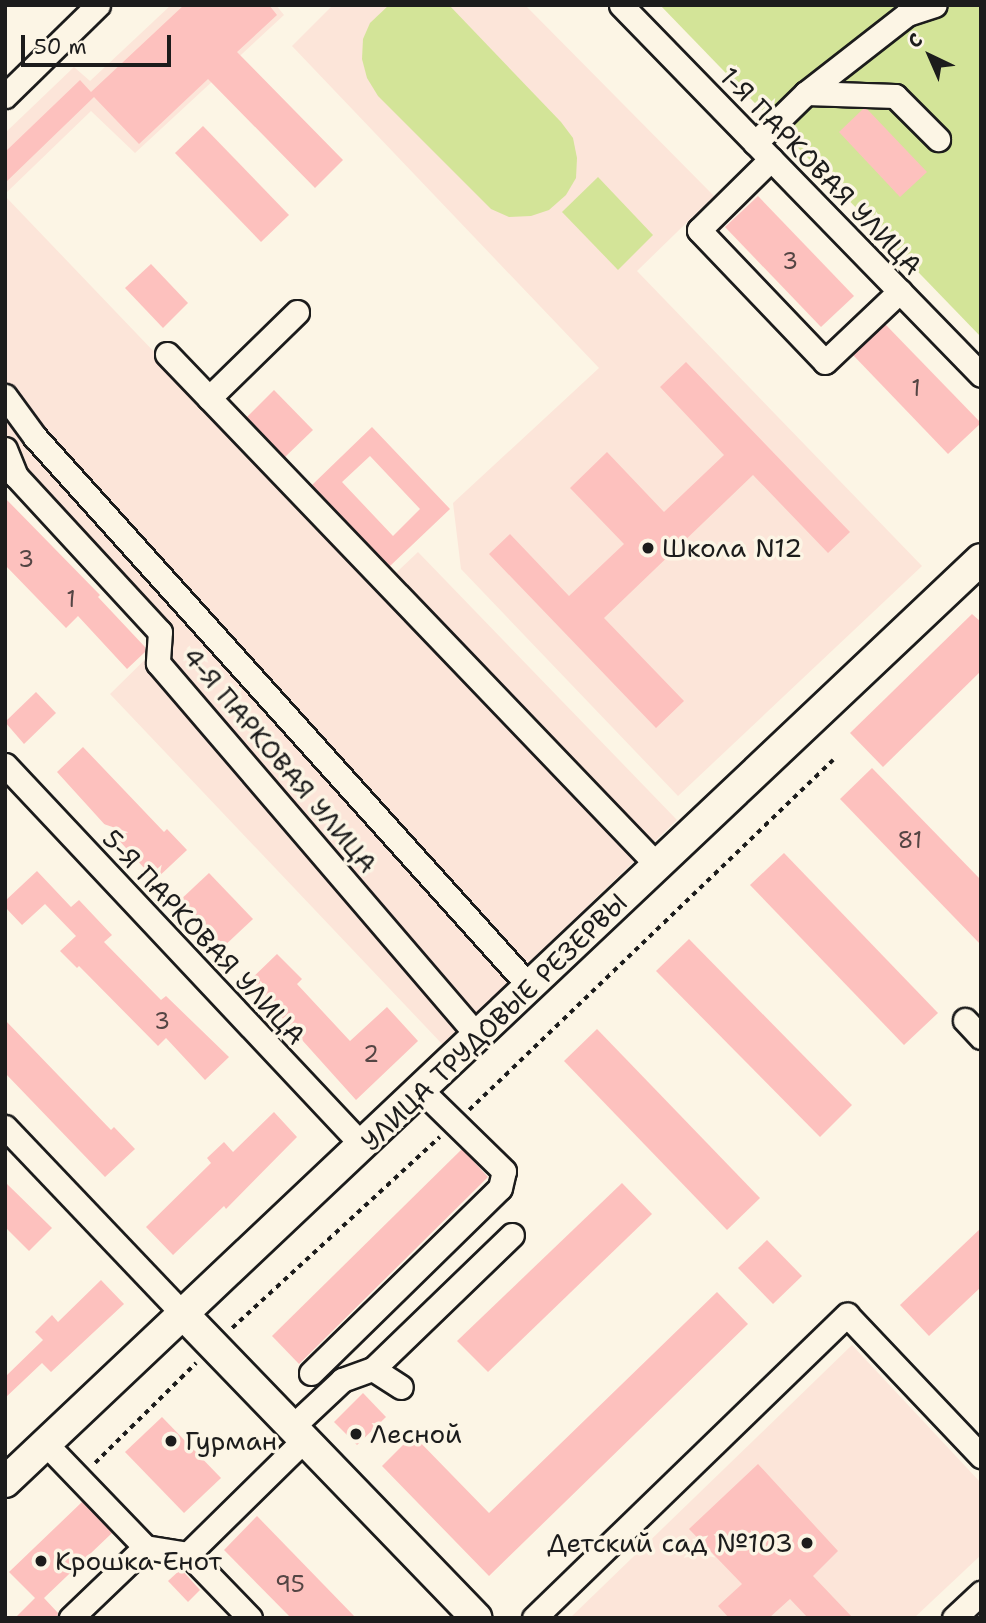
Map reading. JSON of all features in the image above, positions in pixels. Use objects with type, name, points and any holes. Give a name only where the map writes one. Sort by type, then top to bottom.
[{"type":"main road","name":"УЛИЦА ТРУДОВЫЕ РЕЗЕРВЫ","points":[[10,1469],[46,1444],[184,1315],[981,559]]},
{"type":"main road","points":[[184,1315],[477,1618]]},
{"type":"street","points":[[10,82],[98,5]]},
{"type":"street","name":"1-Я ПАРКОВАЯ УЛИЦА","points":[[621,5],[981,375]]},
{"type":"street","points":[[900,291],[825,362],[699,229],[806,93],[907,14],[935,5]]},
{"type":"street","points":[[806,93],[895,96],[938,139]]},
{"type":"street","points":[[209,398],[297,312]]},
{"type":"street","points":[[167,354],[658,866]]},
{"type":"street","points":[[5,396],[35,437],[531,988]]},
{"type":"street","name":"4-Я ПАРКОВАЯ УЛИЦА","points":[[5,449],[16,476],[160,632],[158,663],[479,1037]]},
{"type":"street","name":"5-Я ПАРКОВАЯ УЛИЦА","points":[[5,765],[363,1146]]},
{"type":"street","points":[[311,1373],[500,1188],[504,1171],[422,1091]]},
{"type":"street","points":[[5,1127],[184,1315]]},
{"type":"street","points":[[188,1554],[298,1433],[342,1380],[373,1369],[512,1235]]},
{"type":"street","points":[[534,1618],[846,1315],[981,1455]]},
{"type":"street","points":[[373,1369],[401,1387]]},
{"type":"street","points":[[46,1444],[145,1547],[188,1554],[250,1618]]},
{"type":"street","points":[[71,1618],[145,1547]]},
{"type":"street","points":[[954,1618],[981,1593]]},
{"type":"shaded area","points":[[171,5],[276,5],[284,15],[135,153],[91,111],[5,194],[5,133],[74,67],[90,81]]},
{"type":"shaded area","points":[[333,5],[525,5],[714,196],[637,271],[922,566],[678,796],[461,569],[453,503],[599,368],[292,46]]},
{"type":"shaded area","points":[[5,196],[380,588],[418,552],[677,820],[443,1045],[110,694],[173,632],[5,454]]},
{"type":"shaded area","points":[[852,1345],[981,1483],[981,1555],[914,1618],[570,1618]]},
{"type":"green space","points":[[389,5],[449,5],[561,122],[573,138],[577,158],[576,178],[566,195],[549,210],[531,216],[509,217],[491,209],[378,96],[367,78],[362,59],[363,39],[370,23]]},
{"type":"green space","points":[[660,5],[981,5],[981,337]]},
{"type":"green space","points":[[598,177],[653,235],[618,270],[562,212]]},
{"type":"building","points":[[184,5],[269,5],[277,15],[237,52],[343,160],[315,188],[208,79],[139,144],[94,97],[5,183],[5,152],[80,80],[91,92]]},
{"type":"building","points":[[863,109],[867,109],[927,172],[900,197],[839,132]]},
{"type":"building","points":[[203,126],[289,215],[261,242],[175,153]]},
{"type":"building","points":[[758,196],[854,296],[821,327],[725,227]]},
{"type":"building","points":[[151,264],[188,303],[163,328],[125,288]]},
{"type":"building","points":[[885,324],[981,423],[948,454],[853,355]]},
{"type":"building","name":"Школа N12","points":[[686,362],[850,532],[828,553],[753,475],[604,618],[684,701],[656,728],[489,554],[510,534],[569,596],[624,544],[570,488],[607,452],[664,512],[724,455],[660,387]]},
{"type":"building","points":[[274,390],[313,430],[285,457],[247,417]]},
{"type":"building","points":[[372,427],[450,509],[390,566],[312,485]],"holes":[[[370,456],[420,509],[393,536],[342,482]]]},
{"type":"building","points":[[5,498],[100,595],[98,597],[145,647],[145,652],[127,669],[78,616],[66,628],[5,565]]},
{"type":"building","points":[[972,614],[981,622],[981,671],[883,767],[850,733]]},
{"type":"building","points":[[36,692],[56,713],[24,744],[5,722]]},
{"type":"building","points":[[83,747],[164,832],[167,829],[187,850],[155,880],[57,772]]},
{"type":"building","points":[[872,768],[981,880],[981,945],[840,799]]},
{"type":"building","points":[[784,853],[938,1013],[904,1045],[750,885]]},
{"type":"building","points":[[37,871],[71,907],[79,900],[112,935],[104,942],[161,1000],[166,996],[229,1057],[205,1080],[166,1038],[158,1046],[79,966],[77,968],[60,951],[76,936],[45,904],[22,925],[5,907],[5,901]]},
{"type":"building","points":[[209,873],[253,919],[221,949],[177,903]]},
{"type":"building","points":[[689,939],[852,1105],[820,1137],[656,971]]},
{"type":"building","points":[[277,954],[302,979],[297,984],[350,1041],[387,1007],[418,1041],[356,1100],[249,981]]},
{"type":"building","points":[[5,1020],[111,1130],[114,1127],[135,1149],[105,1177],[5,1073]]},
{"type":"building","points":[[597,1029],[760,1198],[727,1230],[564,1061]]},
{"type":"building","points":[[274,1112],[297,1137],[226,1209],[224,1206],[173,1255],[146,1227],[211,1163],[207,1158],[224,1142],[233,1152]]},
{"type":"building","points":[[462,1149],[488,1177],[299,1364],[272,1336]]},
{"type":"building","points":[[5,1182],[52,1228],[29,1251],[5,1227]]},
{"type":"building","points":[[622,1183],[652,1214],[488,1372],[457,1341]]},
{"type":"building","points":[[981,1228],[981,1287],[929,1336],[900,1305]]},
{"type":"building","points":[[767,1240],[802,1276],[773,1304],[738,1268]]},
{"type":"building","points":[[101,1280],[124,1304],[51,1372],[42,1363],[5,1398],[5,1377],[43,1340],[35,1332],[52,1315],[58,1322]]},
{"type":"building","points":[[717,1292],[748,1324],[489,1576],[382,1466],[413,1435],[489,1513]]},
{"type":"building","points":[[363,1393],[386,1417],[357,1445],[334,1422]]},
{"type":"building","points":[[162,1417],[221,1478],[184,1513],[125,1452]]},
{"type":"building","name":"Детский сад №103","points":[[758,1464],[838,1551],[813,1576],[853,1618],[808,1618],[790,1599],[769,1618],[729,1618],[718,1606],[742,1584],[689,1529]]},
{"type":"building","points":[[82,1502],[112,1533],[44,1598],[58,1613],[57,1618],[15,1618],[35,1598],[9,1572]]},
{"type":"building","points":[[257,1516],[356,1618],[291,1618],[224,1550]]},
{"type":"building","points":[[181,1569],[200,1590],[188,1602],[168,1581]]},
{"type":"place","name":"Школа N12","points":[[648,548]]},
{"type":"place","name":"Лесной","points":[[356,1434]]},
{"type":"place","name":"Гурман","points":[[171,1441]]},
{"type":"place","name":"Детский сад №103","points":[[807,1543]]},
{"type":"place","name":"Крошка Енот","points":[[41,1561]]}]
